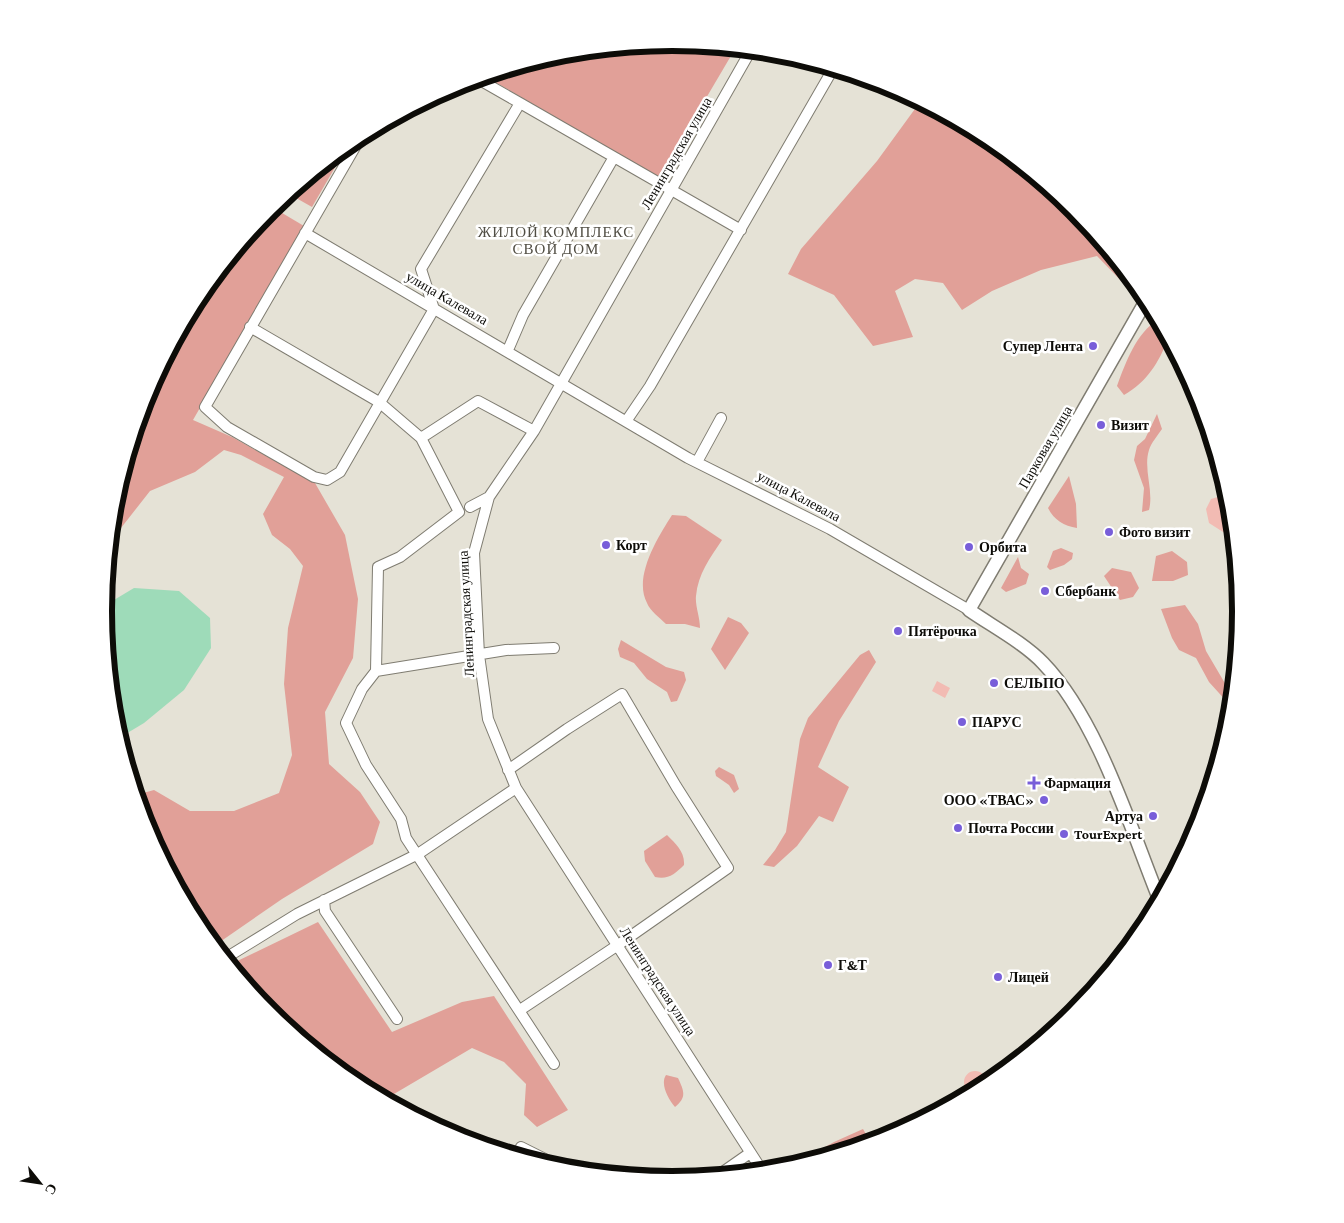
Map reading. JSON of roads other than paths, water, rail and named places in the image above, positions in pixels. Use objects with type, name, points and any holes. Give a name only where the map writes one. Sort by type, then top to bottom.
[{"type":"main road","name":"Парковая улица","points":[[969,610],[1142,307]]},
{"type":"main road","name":"улица Калевала","points":[[969,610],[1042,662],[1072,700],[1095,742],[1157,893]]},
{"type":"street","name":"Ленинградская улица","points":[[747,56],[534,431],[489,497],[474,553],[479,655],[488,719],[516,788],[758,1165]]},
{"type":"street","points":[[627,420],[635,410],[741,230],[830,74]]},
{"type":"street","points":[[486,83],[741,230]]},
{"type":"street","points":[[352,152],[205,408],[227,427],[314,477],[328,480],[340,472],[434,309],[421,269],[520,103]]},
{"type":"street","points":[[508,350],[523,315],[614,157]]},
{"type":"street","name":"улица Калевала","points":[[305,232],[697,462],[830,529],[969,610]]},
{"type":"street","points":[[250,327],[379,402],[421,438],[459,512],[400,557],[378,567],[376,671],[362,689],[346,723],[366,765],[401,819],[406,838],[554,1064]]},
{"type":"street","points":[[421,438],[478,401],[534,431]]},
{"type":"street","points":[[697,462],[721,418]]},
{"type":"street","points":[[470,507],[489,497]]},
{"type":"street","points":[[376,671],[506,650],[554,648]]},
{"type":"street","points":[[508,770],[622,694],[676,786],[728,868],[618,946],[520,1010]]},
{"type":"street","points":[[229,955],[324,900],[418,854],[516,788]]},
{"type":"street","points":[[324,900],[325,911],[397,1019]]},
{"type":"street","points":[[521,1147],[538,1155]]},
{"type":"street","points":[[727,1169],[750,1153]]},
{"type":"place","name":"Супер Лента","points":[[1093,346]]},
{"type":"place","name":"Визит","points":[[1101,425]]},
{"type":"place","name":"Фото визит","points":[[1109,532]]},
{"type":"place","name":"Корт","points":[[606,545]]},
{"type":"place","name":"Орбита","points":[[969,547]]},
{"type":"place","name":"Сбербанк","points":[[1045,591]]},
{"type":"place","name":"Пятёрочка","points":[[898,631]]},
{"type":"place","name":"СЕЛЬПО","points":[[994,683]]},
{"type":"place","name":"ПАРУС","points":[[962,722]]},
{"type":"place","name":"Фармация","points":[[1034,783]]},
{"type":"place","name":"ООО «ТВАС»","points":[[1044,800]]},
{"type":"place","name":"Артуа","points":[[1153,816]]},
{"type":"place","name":"Почта России","points":[[958,828]]},
{"type":"place","name":"TourExpert","points":[[1064,834]]},
{"type":"place","name":"Г&Т","points":[[828,965]]},
{"type":"place","name":"Лицей","points":[[998,977]]},
{"type":"district","name":"ЖИЛОЙ КОМПЛЕКС СВОЙ ДОМ","points":[[556,240]]}]
